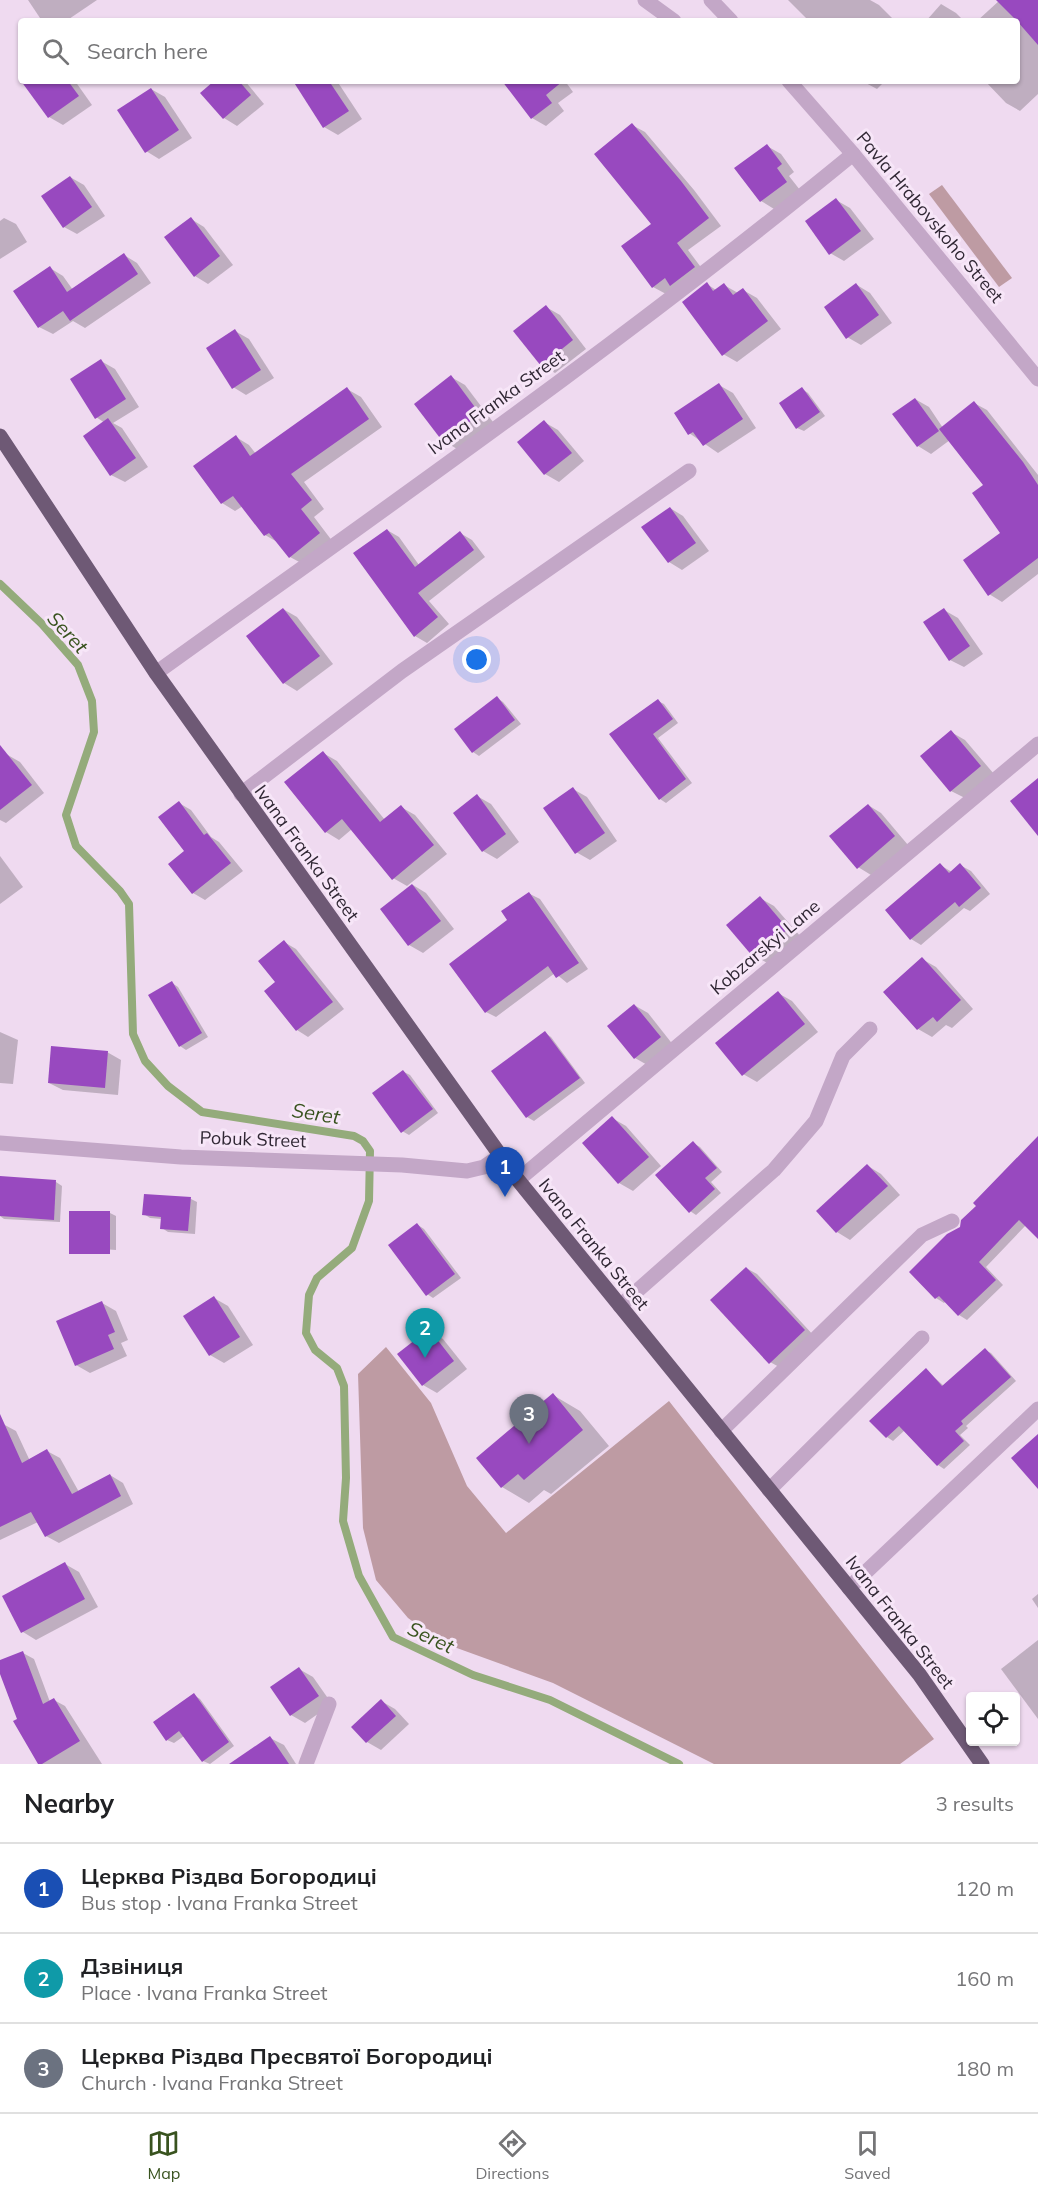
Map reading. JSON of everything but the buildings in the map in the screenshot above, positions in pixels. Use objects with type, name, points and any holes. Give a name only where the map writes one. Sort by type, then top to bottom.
[{"type":"main road","name":"Ivana Franka Street","points":[[0,436],[156,673],[500,1156],[919,1674],[982,1764]]},
{"type":"street","points":[[645,0],[670,18]]},
{"type":"street","points":[[711,0],[728,18]]},
{"type":"street","name":"Pavla Hrabovskoho Street","points":[[792,84],[853,154],[1038,379]]},
{"type":"street","name":"Ivana Franka Street","points":[[156,673],[481,439],[734,250],[853,154]]},
{"type":"street","points":[[241,794],[402,671],[688,471]]},
{"type":"street","name":"Kobzarskyi Lane","points":[[518,1180],[1038,744]]},
{"type":"street","points":[[620,1306],[774,1170],[816,1121],[843,1056],[870,1029]]},
{"type":"street","name":"Pobuk Street","points":[[0,1143],[181,1156],[357,1162],[467,1171],[484,1167],[500,1156]]},
{"type":"street","points":[[721,1431],[922,1235],[952,1221]]},
{"type":"street","points":[[768,1490],[922,1338]]},
{"type":"street","points":[[849,1588],[1038,1409]]},
{"type":"street","points":[[306,1764],[329,1704]]},
{"type":"shaded area","points":[[942,185],[1012,278],[999,287],[929,194]]},
{"type":"shaded area","points":[[386,1347],[431,1403],[467,1486],[506,1533],[669,1401],[934,1739],[900,1764],[714,1764],[553,1683],[443,1643],[408,1618],[376,1580],[363,1528],[358,1374]]},
{"type":"waterway","name":"Seret","points":[[0,584],[42,624],[78,665],[92,701],[94,732],[66,815],[76,846],[120,891],[129,904],[133,1034],[145,1061],[168,1086],[202,1112],[354,1136],[363,1141],[370,1151],[369,1201],[352,1248],[317,1278],[309,1295],[306,1333],[315,1350],[337,1368],[344,1386],[346,1478],[343,1521],[359,1576],[393,1637],[473,1675],[550,1700],[679,1764]]},
{"type":"place","name":"Церква Різдва Богородиці","points":[[505,1197]]},
{"type":"place","name":"Дзвіниця","points":[[425,1358]]},
{"type":"place","name":"Церква Різдва Пресвятої Богородиці","points":[[529,1444]]}]
